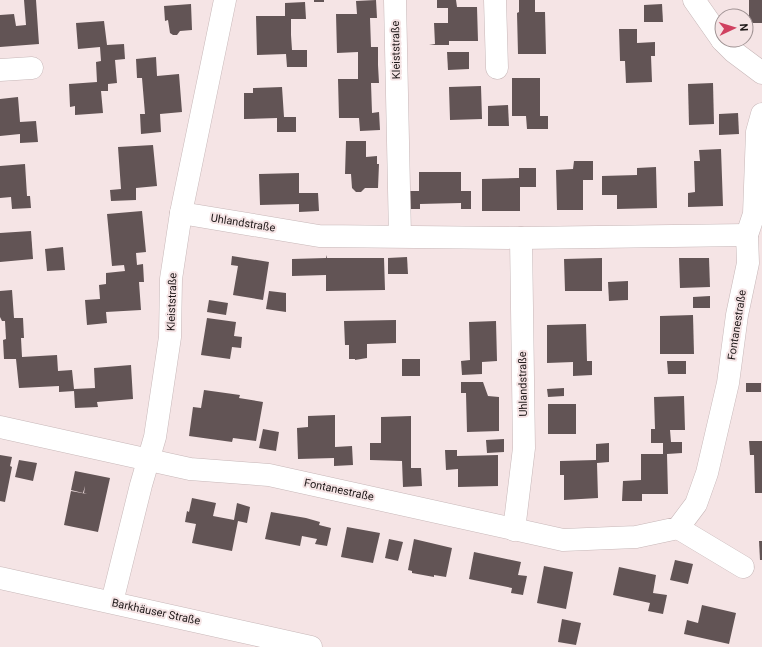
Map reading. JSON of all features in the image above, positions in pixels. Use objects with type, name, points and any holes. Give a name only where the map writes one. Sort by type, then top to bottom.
[{"type":"street","name":"Kleiststraße","points":[[112,602],[155,437],[170,337],[171,279],[181,213],[224,0]]},
{"type":"street","name":"Kleiststraße","points":[[395,0],[400,236]]},
{"type":"street","points":[[495,0],[497,68]]},
{"type":"street","points":[[694,0],[714,29]]},
{"type":"street","points":[[730,48],[762,73]]},
{"type":"street","points":[[0,70],[32,68]]},
{"type":"street","name":"Fontanestraße","points":[[0,427],[190,469],[269,475],[563,540],[636,538],[678,528],[696,504],[707,473],[728,383],[737,315],[748,262],[747,235],[754,214],[757,132],[762,114]]},
{"type":"street","name":"Uhlandstraße","points":[[181,213],[319,236],[521,238],[747,235]]},
{"type":"street","name":"Uhlandstraße","points":[[514,530],[524,448],[521,238]]},
{"type":"street","points":[[678,528],[742,567]]},
{"type":"street","name":"Barkhäuser Straße","points":[[0,578],[70,595],[112,602],[312,647]]},
{"type":"building","points":[[24,0],[36,0],[39,44],[0,47],[0,15],[14,14],[16,26],[26,25]]},
{"type":"building","points":[[314,0],[324,0],[324,2],[314,2]]},
{"type":"building","points":[[376,0],[377,18],[370,18],[371,47],[378,47],[379,83],[371,83],[372,113],[379,112],[380,130],[360,131],[359,118],[339,118],[338,79],[358,79],[358,52],[337,53],[336,14],[357,14],[356,1]]},
{"type":"building","points":[[437,0],[456,0],[457,7],[477,7],[478,41],[449,41],[449,45],[429,45],[435,44],[434,23],[448,23],[448,8],[437,8]]},
{"type":"building","points":[[519,0],[535,0],[535,12],[545,12],[546,54],[518,54],[517,13],[519,12]]},
{"type":"building","points":[[749,0],[762,0],[762,23],[754,23],[754,8],[749,8]]},
{"type":"building","points":[[305,2],[306,19],[291,19],[291,35],[292,50],[307,50],[307,67],[287,67],[286,54],[257,55],[256,16],[285,16],[285,3]]},
{"type":"building","points":[[191,4],[192,30],[180,31],[177,35],[173,35],[170,33],[168,20],[165,21],[164,6]]},
{"type":"building","points":[[662,4],[663,22],[644,22],[644,5]]},
{"type":"building","points":[[104,21],[107,45],[124,44],[125,59],[115,60],[117,83],[108,84],[108,91],[101,91],[103,113],[75,115],[75,106],[70,107],[69,84],[97,82],[96,62],[101,61],[100,47],[78,49],[76,23]]},
{"type":"building","points":[[619,29],[637,29],[637,43],[655,42],[655,56],[651,56],[652,82],[626,83],[625,61],[620,61]]},
{"type":"building","points":[[447,52],[469,52],[469,69],[448,70]]},
{"type":"building","points":[[156,57],[157,76],[179,74],[182,112],[160,114],[161,132],[141,134],[140,114],[145,114],[142,78],[137,78],[136,59]]},
{"type":"building","points":[[512,78],[540,78],[540,116],[548,116],[548,129],[527,129],[526,116],[512,116]]},
{"type":"building","points":[[713,83],[714,124],[689,125],[688,84]]},
{"type":"building","points":[[481,86],[482,119],[450,120],[449,87]]},
{"type":"building","points":[[282,87],[284,117],[296,117],[296,132],[277,132],[277,118],[244,119],[244,93],[253,93],[253,88]]},
{"type":"building","points":[[18,97],[20,122],[36,121],[38,142],[20,143],[20,134],[0,136],[0,99]]},
{"type":"building","points":[[508,105],[509,126],[488,126],[488,106]]},
{"type":"building","points":[[738,113],[739,134],[719,135],[719,114]]},
{"type":"building","points":[[346,141],[366,141],[366,157],[377,156],[377,164],[379,164],[378,188],[365,188],[361,192],[356,192],[352,188],[351,174],[345,174]]},
{"type":"building","points":[[153,145],[157,186],[136,188],[136,200],[111,201],[110,190],[121,189],[118,147]]},
{"type":"building","points":[[721,149],[723,206],[688,207],[688,193],[695,192],[694,161],[700,161],[699,150]]},
{"type":"building","points":[[574,161],[593,161],[593,180],[583,180],[583,210],[557,210],[556,170],[573,169]]},
{"type":"building","points":[[25,164],[27,196],[30,196],[31,208],[12,209],[11,197],[0,198],[0,166]]},
{"type":"building","points":[[656,167],[657,208],[617,209],[617,195],[602,195],[602,176],[637,175],[637,168]]},
{"type":"building","points":[[519,168],[536,168],[536,187],[520,187],[520,211],[482,211],[482,179],[519,178]]},
{"type":"building","points":[[419,172],[461,172],[461,191],[471,191],[471,209],[461,209],[461,203],[420,204],[420,209],[410,209],[410,191],[419,191]]},
{"type":"building","points":[[299,173],[299,193],[318,193],[319,211],[299,212],[299,204],[260,205],[259,174]]},
{"type":"building","points":[[142,211],[146,252],[136,253],[137,265],[143,264],[144,282],[139,282],[141,310],[106,312],[107,323],[87,325],[85,300],[100,299],[99,285],[106,284],[106,273],[125,271],[124,265],[112,266],[107,214]]},
{"type":"building","points":[[31,231],[33,259],[0,262],[0,233]]},
{"type":"building","points":[[63,247],[65,270],[47,271],[45,249]]},
{"type":"building","points":[[326,255],[327,258],[384,258],[385,290],[326,291],[326,275],[292,276],[292,259],[326,258]]},
{"type":"building","points":[[232,256],[269,262],[263,300],[233,295],[238,266],[231,265]]},
{"type":"building","points":[[407,257],[408,274],[388,274],[388,258]]},
{"type":"building","points":[[602,258],[602,291],[565,291],[564,259]]},
{"type":"building","points":[[679,258],[709,258],[710,287],[680,288]]},
{"type":"building","points":[[628,281],[628,300],[609,301],[608,282]]},
{"type":"building","points":[[12,290],[14,318],[23,318],[24,338],[21,338],[22,357],[57,355],[58,371],[72,370],[74,389],[95,388],[94,368],[131,365],[133,399],[97,402],[98,407],[75,408],[74,391],[59,392],[59,386],[19,388],[16,359],[4,359],[3,340],[6,339],[5,321],[2,321],[0,317],[0,291]]},
{"type":"building","points":[[269,291],[286,293],[286,312],[266,309]]},
{"type":"building","points":[[710,296],[710,308],[693,308],[693,297]]},
{"type":"building","points":[[209,300],[228,303],[226,315],[207,312]]},
{"type":"building","points":[[693,315],[694,354],[660,354],[660,316]]},
{"type":"building","points":[[207,318],[236,322],[234,336],[242,337],[241,348],[232,347],[230,359],[201,355]]},
{"type":"building","points":[[396,320],[396,343],[367,344],[367,358],[355,360],[349,359],[349,345],[345,345],[344,321]]},
{"type":"building","points":[[496,321],[497,361],[482,362],[482,374],[462,375],[461,361],[470,360],[469,322]]},
{"type":"building","points":[[586,324],[587,361],[592,361],[592,375],[573,376],[573,362],[547,363],[547,325]]},
{"type":"building","points":[[402,359],[420,359],[420,376],[402,376]]},
{"type":"building","points":[[667,361],[686,361],[686,374],[668,374]]},
{"type":"building","points":[[461,382],[483,382],[488,396],[499,397],[499,431],[467,432],[466,393],[461,393]]},
{"type":"building","points":[[746,383],[761,383],[761,392],[746,392]]},
{"type":"building","points":[[564,388],[564,396],[548,397],[547,389]]},
{"type":"building","points":[[204,390],[240,395],[239,398],[263,402],[256,441],[233,438],[232,442],[189,436],[193,407],[201,408]]},
{"type":"building","points":[[684,396],[685,430],[670,430],[671,442],[682,442],[682,453],[667,454],[668,494],[642,494],[642,501],[622,501],[623,481],[641,480],[641,454],[663,454],[663,443],[651,443],[651,429],[655,429],[654,397]]},
{"type":"building","points":[[548,404],[576,404],[576,434],[548,434]]},
{"type":"building","points":[[335,415],[335,447],[352,446],[353,465],[334,466],[334,458],[298,459],[297,428],[308,427],[308,416]]},
{"type":"building","points":[[411,416],[411,468],[421,468],[422,486],[403,487],[402,461],[370,460],[370,443],[381,443],[381,417]]},
{"type":"building","points":[[263,429],[279,432],[276,451],[259,448]]},
{"type":"building","points":[[504,439],[504,452],[487,453],[486,440]]},
{"type":"building","points":[[749,441],[762,441],[762,493],[755,493],[754,455],[750,455]]},
{"type":"building","points":[[609,443],[609,462],[597,463],[598,498],[564,500],[564,475],[560,475],[560,461],[596,460],[596,444]]},
{"type":"building","points":[[445,450],[457,450],[457,456],[498,455],[498,486],[458,487],[458,469],[446,470]]},
{"type":"building","points":[[0,455],[12,457],[10,466],[12,467],[5,502],[0,501]]},
{"type":"building","points":[[19,460],[37,463],[33,481],[15,477]]},
{"type":"building","points":[[75,471],[110,478],[98,532],[64,525],[71,491],[87,494],[84,493],[85,486],[83,493],[71,490]]},
{"type":"building","points":[[192,498],[216,503],[213,516],[234,520],[237,503],[250,507],[247,523],[238,521],[232,551],[192,543],[196,524],[185,522]]},
{"type":"building","points":[[271,512],[306,518],[320,522],[319,525],[331,528],[327,546],[315,544],[317,539],[302,536],[300,546],[265,539]]},
{"type":"building","points":[[347,527],[380,533],[373,563],[341,557]]},
{"type":"building","points":[[389,539],[403,542],[398,561],[385,558]]},
{"type":"building","points":[[414,539],[452,548],[446,577],[434,575],[434,577],[412,573],[412,571],[408,570]]},
{"type":"building","points":[[759,541],[762,541],[762,560],[760,560]]},
{"type":"building","points":[[474,552],[521,562],[518,575],[527,576],[523,595],[511,593],[512,588],[469,579]]},
{"type":"building","points":[[675,560],[693,564],[688,584],[670,580]]},
{"type":"building","points":[[544,566],[573,572],[566,609],[537,603]]},
{"type":"building","points":[[619,567],[656,575],[653,593],[667,595],[663,614],[648,611],[650,603],[613,595]]},
{"type":"building","points":[[702,605],[736,613],[729,644],[684,634],[687,620],[698,623]]},
{"type":"building","points":[[562,619],[581,623],[576,645],[558,642]]}]
